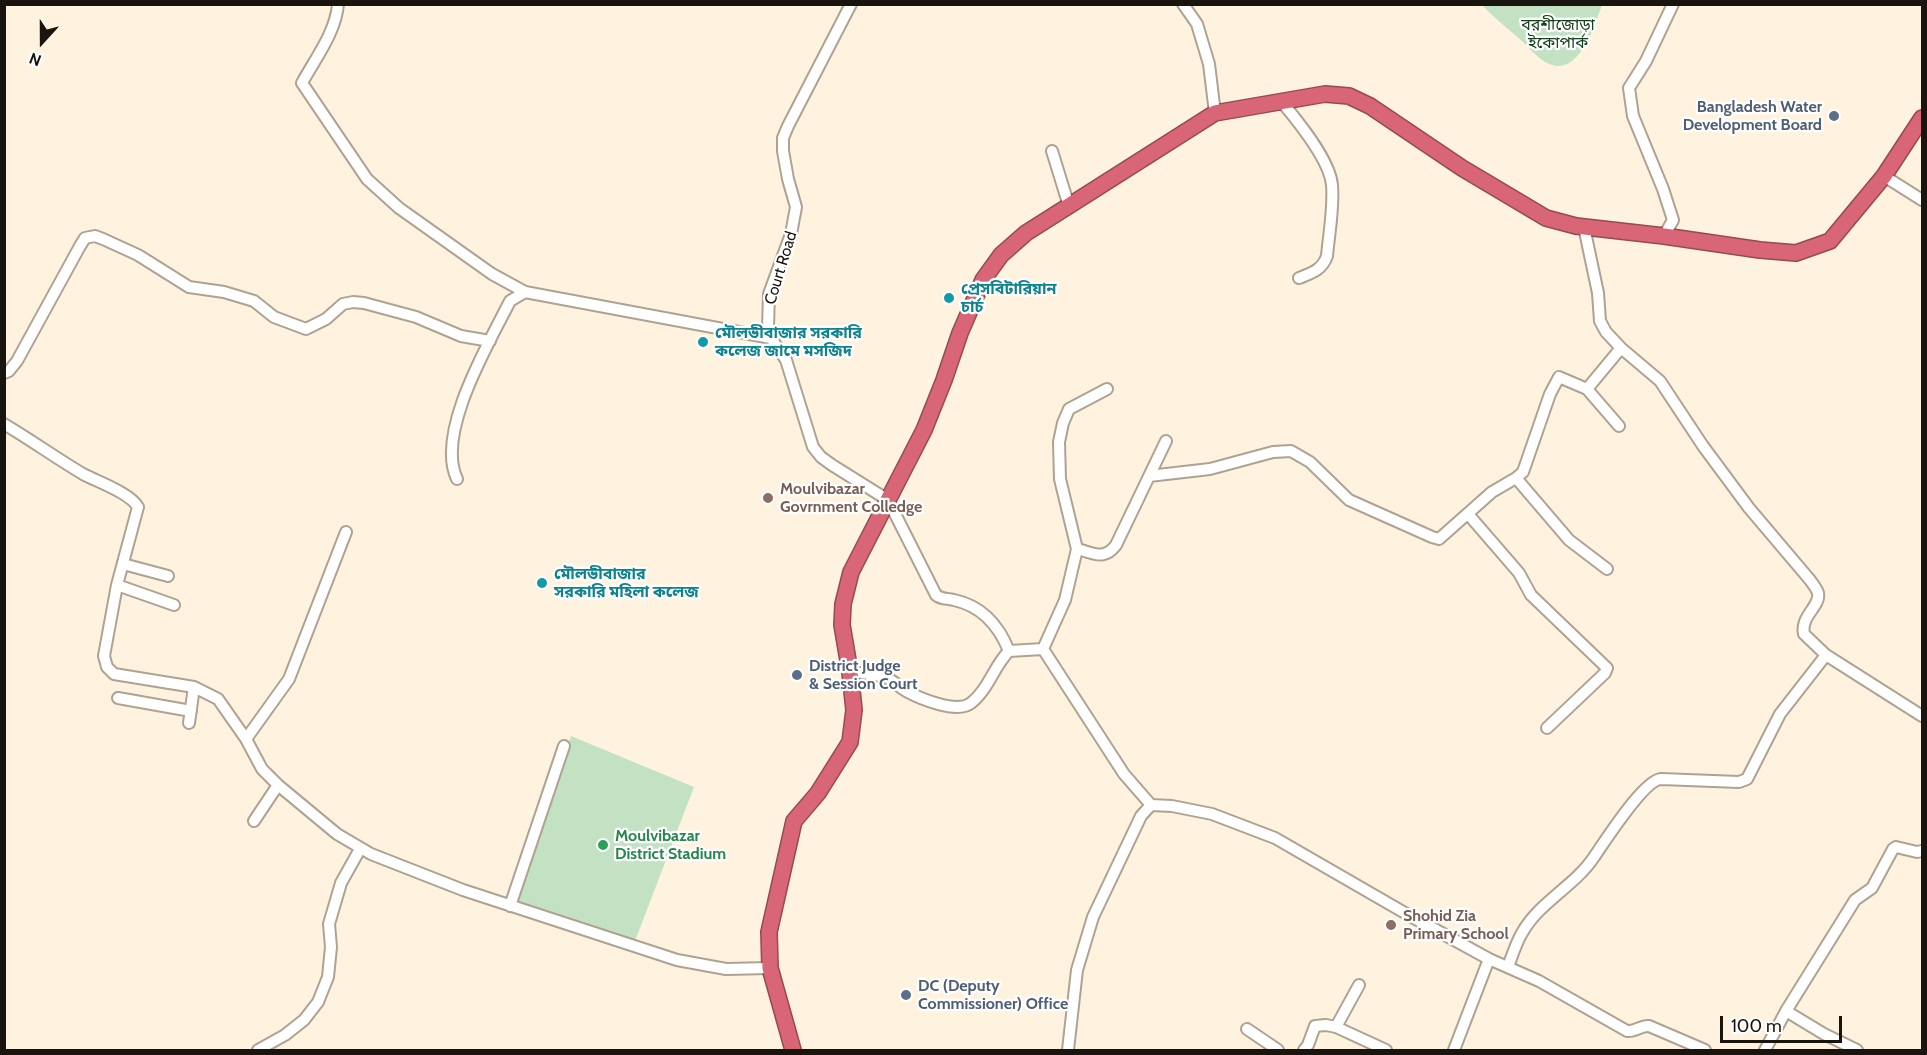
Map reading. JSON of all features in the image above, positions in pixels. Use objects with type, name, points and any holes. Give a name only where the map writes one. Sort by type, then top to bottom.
[{"type":"highway","points":[[793,1050],[770,968],[769,932],[794,821],[818,793],[850,742],[854,710],[842,625],[843,604],[851,572],[924,430],[960,333],[983,280],[1001,255],[1026,233],[1215,113],[1325,94],[1349,96],[1370,106],[1462,168],[1546,218],[1584,227],[1796,253],[1830,241],[1884,176],[1923,118]]},
{"type":"street","points":[[338,4],[337,13],[326,41],[302,83],[367,179],[399,208],[492,274],[525,292],[771,338]]},
{"type":"street","name":"Court Road","points":[[851,4],[783,138],[788,179],[796,207],[791,234],[769,294],[768,327],[771,338],[786,360],[813,447],[832,465],[888,500]]},
{"type":"street","points":[[1183,4],[1197,24],[1209,64],[1215,113]]},
{"type":"street","points":[[1664,236],[1673,220],[1633,116],[1629,88],[1646,61],[1673,4]]},
{"type":"street","points":[[1281,101],[1299,121],[1328,168],[1332,184],[1327,256],[1324,264],[1315,272],[1299,278]]},
{"type":"street","points":[[1052,151],[1069,206]]},
{"type":"street","points":[[1884,176],[1923,200]]},
{"type":"street","points":[[1584,227],[1598,292],[1600,321],[1606,332],[1660,381],[1703,446],[1749,508],[1818,592],[1818,598],[1803,621],[1804,634],[1826,655],[1923,716]]},
{"type":"street","points":[[4,373],[9,372],[17,361],[85,238],[95,236],[138,255],[189,287],[224,292],[254,301],[274,317],[306,329],[326,320],[343,304],[364,303],[416,317],[461,336],[490,341]]},
{"type":"street","points":[[457,479],[452,469],[451,443],[463,400],[510,301],[525,292]]},
{"type":"street","points":[[1587,389],[1621,348]]},
{"type":"street","points":[[1149,476],[1210,469],[1273,452],[1291,451],[1310,462],[1349,500],[1432,537],[1439,538],[1446,535],[1492,492],[1522,472],[1550,393],[1559,377],[1587,389],[1619,426]]},
{"type":"street","points":[[1042,649],[1065,600],[1077,549],[1060,479],[1059,442],[1063,423],[1069,409],[1107,389]]},
{"type":"street","points":[[4,423],[83,474],[136,504],[138,512],[117,585],[104,656],[107,667],[114,674],[194,687],[218,699],[246,739],[262,769],[337,834],[360,849],[463,890],[677,960],[726,969],[770,968]]},
{"type":"street","points":[[1077,549],[1103,555],[1110,553],[1166,441]]},
{"type":"street","points":[[1516,478],[1569,540],[1608,569]]},
{"type":"street","points":[[888,500],[936,595],[940,599],[962,602],[987,616],[1002,634],[1009,651]]},
{"type":"street","points":[[1468,514],[1519,573],[1531,595],[1607,668],[1605,673],[1547,728]]},
{"type":"street","points":[[246,739],[289,679],[346,532]]},
{"type":"street","points":[[123,564],[168,576]]},
{"type":"street","points":[[117,585],[174,605]]},
{"type":"street","points":[[850,672],[880,676],[916,695],[949,707],[962,708],[972,703],[984,689],[1002,658],[1009,651],[1042,649]]},
{"type":"street","points":[[1042,649],[1124,774],[1151,805],[1172,806],[1212,814],[1275,838],[1489,959],[1539,981],[1628,1031],[1633,1032],[1649,1026],[1705,1050]]},
{"type":"street","points":[[1508,967],[1525,929],[1546,904],[1589,865],[1621,817],[1653,781],[1661,779],[1739,783],[1747,779],[1780,714],[1826,655]]},
{"type":"street","points":[[189,723],[194,687]]},
{"type":"street","points":[[118,698],[191,711]]},
{"type":"street","points":[[510,906],[564,746]]},
{"type":"street","points":[[254,821],[278,785]]},
{"type":"street","points":[[1068,1050],[1077,970],[1093,917],[1141,816],[1151,805]]},
{"type":"street","points":[[1765,1050],[1786,1011],[1855,900],[1872,888],[1893,849],[1896,847],[1917,852],[1923,851]]},
{"type":"street","points":[[258,1050],[285,1035],[304,1020],[318,1002],[328,977],[331,947],[330,924],[341,883],[360,849]]},
{"type":"street","points":[[1454,1050],[1489,959]]},
{"type":"street","points":[[1336,1027],[1359,985]]},
{"type":"street","points":[[1786,1011],[1824,1034],[1857,1050]]},
{"type":"street","points":[[1304,1050],[1315,1026],[1326,1025],[1336,1027],[1386,1050]]},
{"type":"street","points":[[1246,1029],[1278,1050]]},
{"type":"green space","name":"বরশীজোড়া ইকোপার্ক","points":[[1482,5],[1602,5],[1583,49],[1567,64],[1557,66],[1539,58]]},
{"type":"green space","name":"Moulvibazar District Stadium","points":[[571,736],[694,787],[635,941],[516,902]]},
{"type":"place","name":"Bangladesh Water Development Board","points":[[1834,116]]},
{"type":"place","name":"প্রেসবিটারিয়ান চার্চ","points":[[949,298]]},
{"type":"place","name":"মৌলভীবাজার সরকারি কলেজ জামে মসজিদ","points":[[703,342]]},
{"type":"place","name":"Moulvibazar Govrnment Colledge","points":[[768,498]]},
{"type":"place","name":"মৌলভীবাজার সরকারি মহিলা কলেজ","points":[[542,583]]},
{"type":"place","name":"District Judge & Session Court","points":[[797,675]]},
{"type":"place","name":"Moulvibazar District Stadium","points":[[603,845]]},
{"type":"place","name":"Shohid Zia Primary School","points":[[1391,925]]},
{"type":"place","name":"DC (Deputy Commissioner) Office","points":[[906,995]]}]
